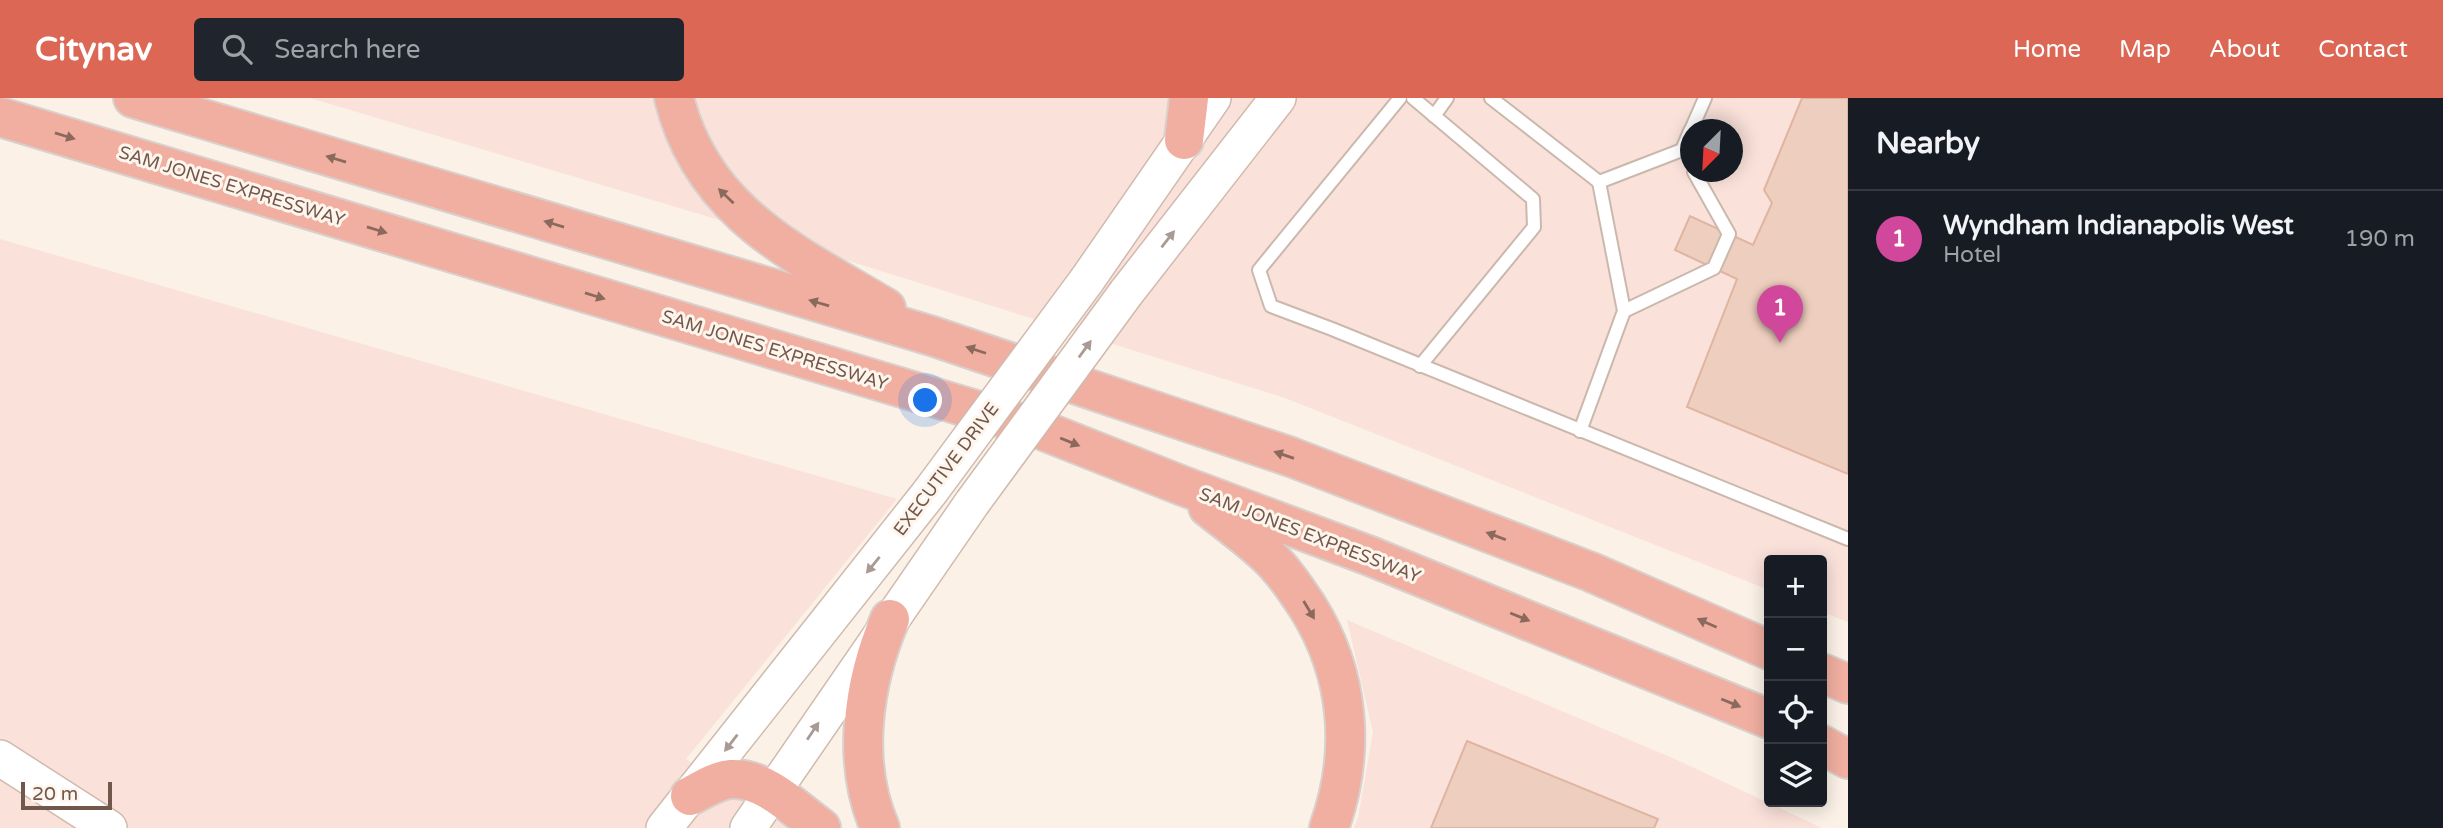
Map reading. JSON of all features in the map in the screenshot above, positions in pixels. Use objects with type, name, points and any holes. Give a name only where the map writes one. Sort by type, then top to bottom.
[{"type":"highway","points":[[133,98],[932,336],[1291,457],[1591,572],[1764,648]]},
{"type":"highway","points":[[674,98],[690,145],[712,183],[753,224],[775,242],[932,336]]},
{"type":"highway","points":[[1184,140],[1189,98]]},
{"type":"highway","name":"SAM JONES EXPRESSWAY","points":[[0,117],[1039,429],[1370,556],[1764,716]]},
{"type":"highway","points":[[1182,486],[1268,556],[1313,615],[1331,653],[1342,694],[1346,749],[1341,787],[1329,828]]},
{"type":"highway","points":[[880,828],[864,762],[864,721],[874,663],[890,619]]},
{"type":"highway","points":[[1827,675],[1848,684]]},
{"type":"highway","points":[[1824,744],[1848,759]]},
{"type":"highway","points":[[1825,744],[1848,752]]},
{"type":"highway","points":[[690,796],[730,779],[752,782],[772,792],[821,828]]},
{"type":"street","name":"EXECUTIVE DRIVE","points":[[664,828],[930,492],[1087,280],[1213,98]]},
{"type":"street","points":[[748,828],[972,503],[1126,293],[1278,98]]},
{"type":"street","points":[[0,758],[109,828]]},
{"type":"lane","points":[[1400,98],[1259,270],[1271,306],[1848,539]]},
{"type":"lane","points":[[1413,98],[1533,199],[1534,227],[1420,366]]},
{"type":"lane","points":[[1434,116],[1447,98]]},
{"type":"lane","points":[[1491,98],[1598,182],[1624,311],[1580,431]]},
{"type":"lane","points":[[1696,119],[1705,98]]},
{"type":"lane","points":[[1598,182],[1680,151]]},
{"type":"lane","points":[[1624,311],[1714,268],[1729,234],[1700,182]]},
{"type":"shaded area","points":[[310,98],[1848,98],[1848,622],[1827,614],[1827,555],[1764,555],[1764,588],[1285,398],[706,216]]},
{"type":"shaded area","points":[[0,239],[897,499],[686,759],[787,828],[0,828]]},
{"type":"shaded area","points":[[1347,620],[1677,760],[1764,801],[1764,807],[1777,807],[1822,828],[1354,828],[1373,732]]},
{"type":"building","points":[[1802,98],[1848,98],[1848,474],[1687,407],[1737,279],[1675,250],[1690,216],[1753,245],[1772,203],[1764,190]]},
{"type":"building","points":[[1467,741],[1658,819],[1654,828],[1431,828]]},
{"type":"place","name":"Wyndham Indianapolis West","points":[[1780,343]]}]
